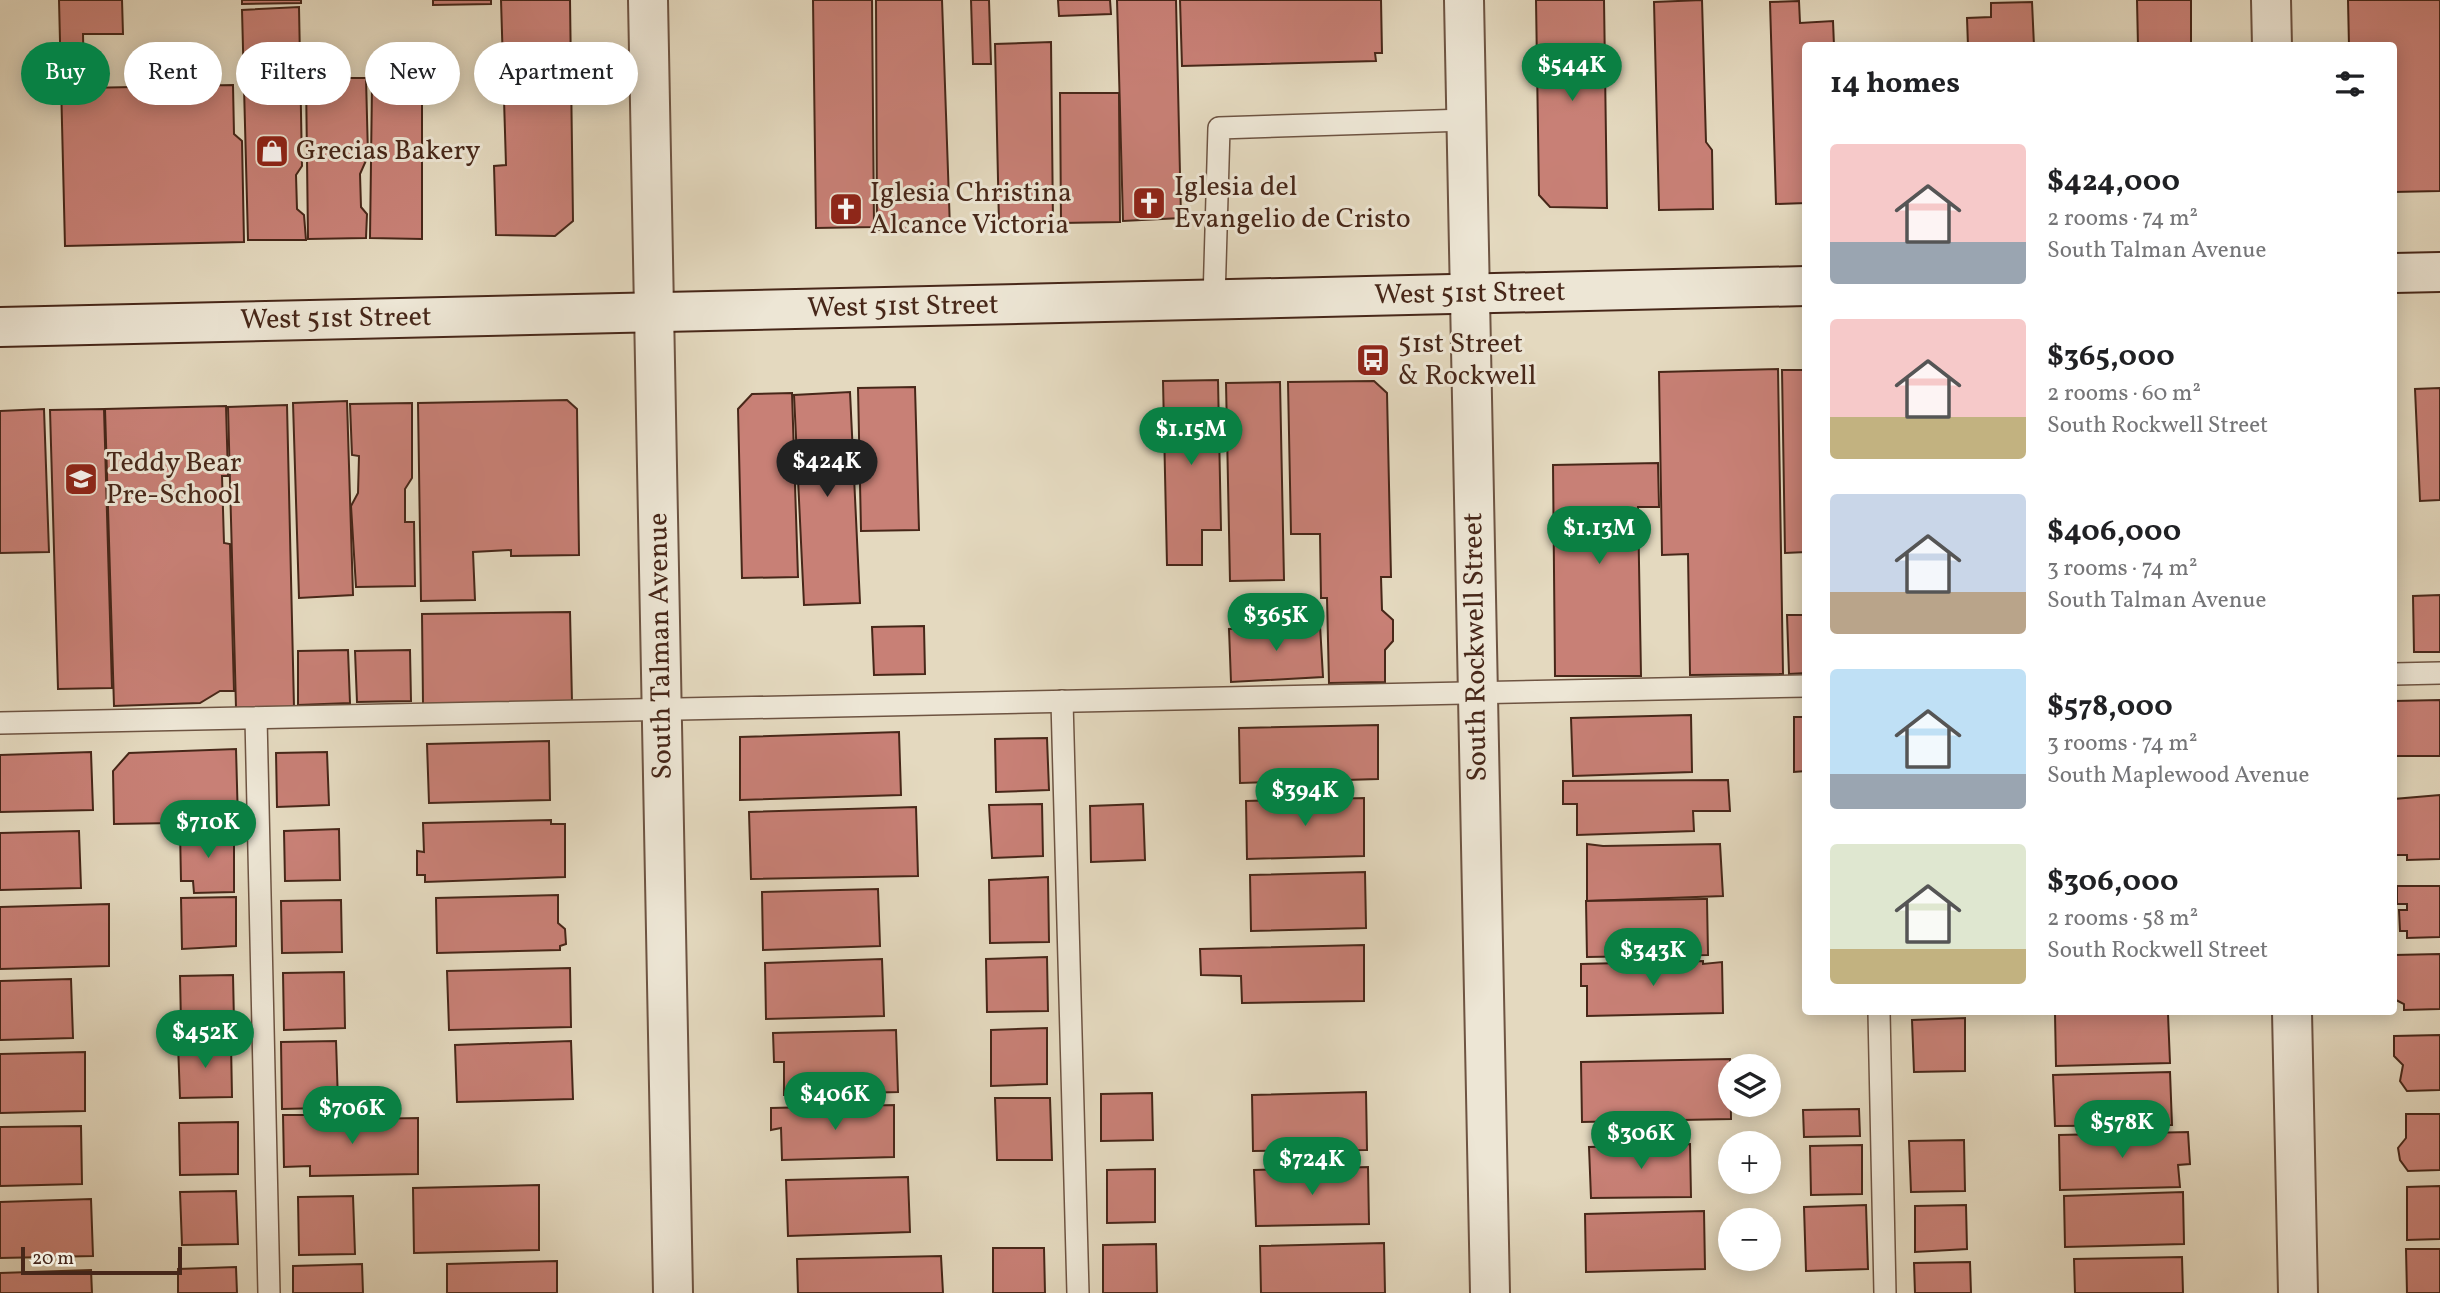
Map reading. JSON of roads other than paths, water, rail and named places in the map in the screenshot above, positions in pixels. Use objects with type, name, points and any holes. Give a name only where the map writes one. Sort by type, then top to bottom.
[{"type":"street","name":"South Talman Avenue","points":[[648,0],[673,1293]]},
{"type":"street","name":"South Rockwell Street","points":[[1464,0],[1490,1293]]},
{"type":"street","points":[[2271,0],[2272,42]]},
{"type":"street","points":[[2397,273],[2440,272]]},
{"type":"street","name":"West 51st Street","points":[[0,327],[1802,286]]},
{"type":"street","points":[[2292,1015],[2298,1293]]},
{"type":"lane","points":[[1214,300],[1219,128],[1466,120]]},
{"type":"lane","points":[[2397,674],[2440,673]]},
{"type":"lane","points":[[0,723],[1802,686]]},
{"type":"lane","points":[[1062,701],[1078,1293]]},
{"type":"lane","points":[[256,718],[269,1293]]},
{"type":"lane","points":[[1879,1015],[1885,1293]]},
{"type":"place","name":"Grecias Bakery","points":[[272,151]]},
{"type":"place","name":"Iglesia del Evangelio de Cristo","points":[[1149,203]]},
{"type":"place","name":"Iglesia Christina Alcance Victoria","points":[[846,209]]},
{"type":"place","name":"51st Street & Rockwell","points":[[1373,360]]},
{"type":"place","name":"Teddy Bear Pre-School","points":[[81,479]]}]
